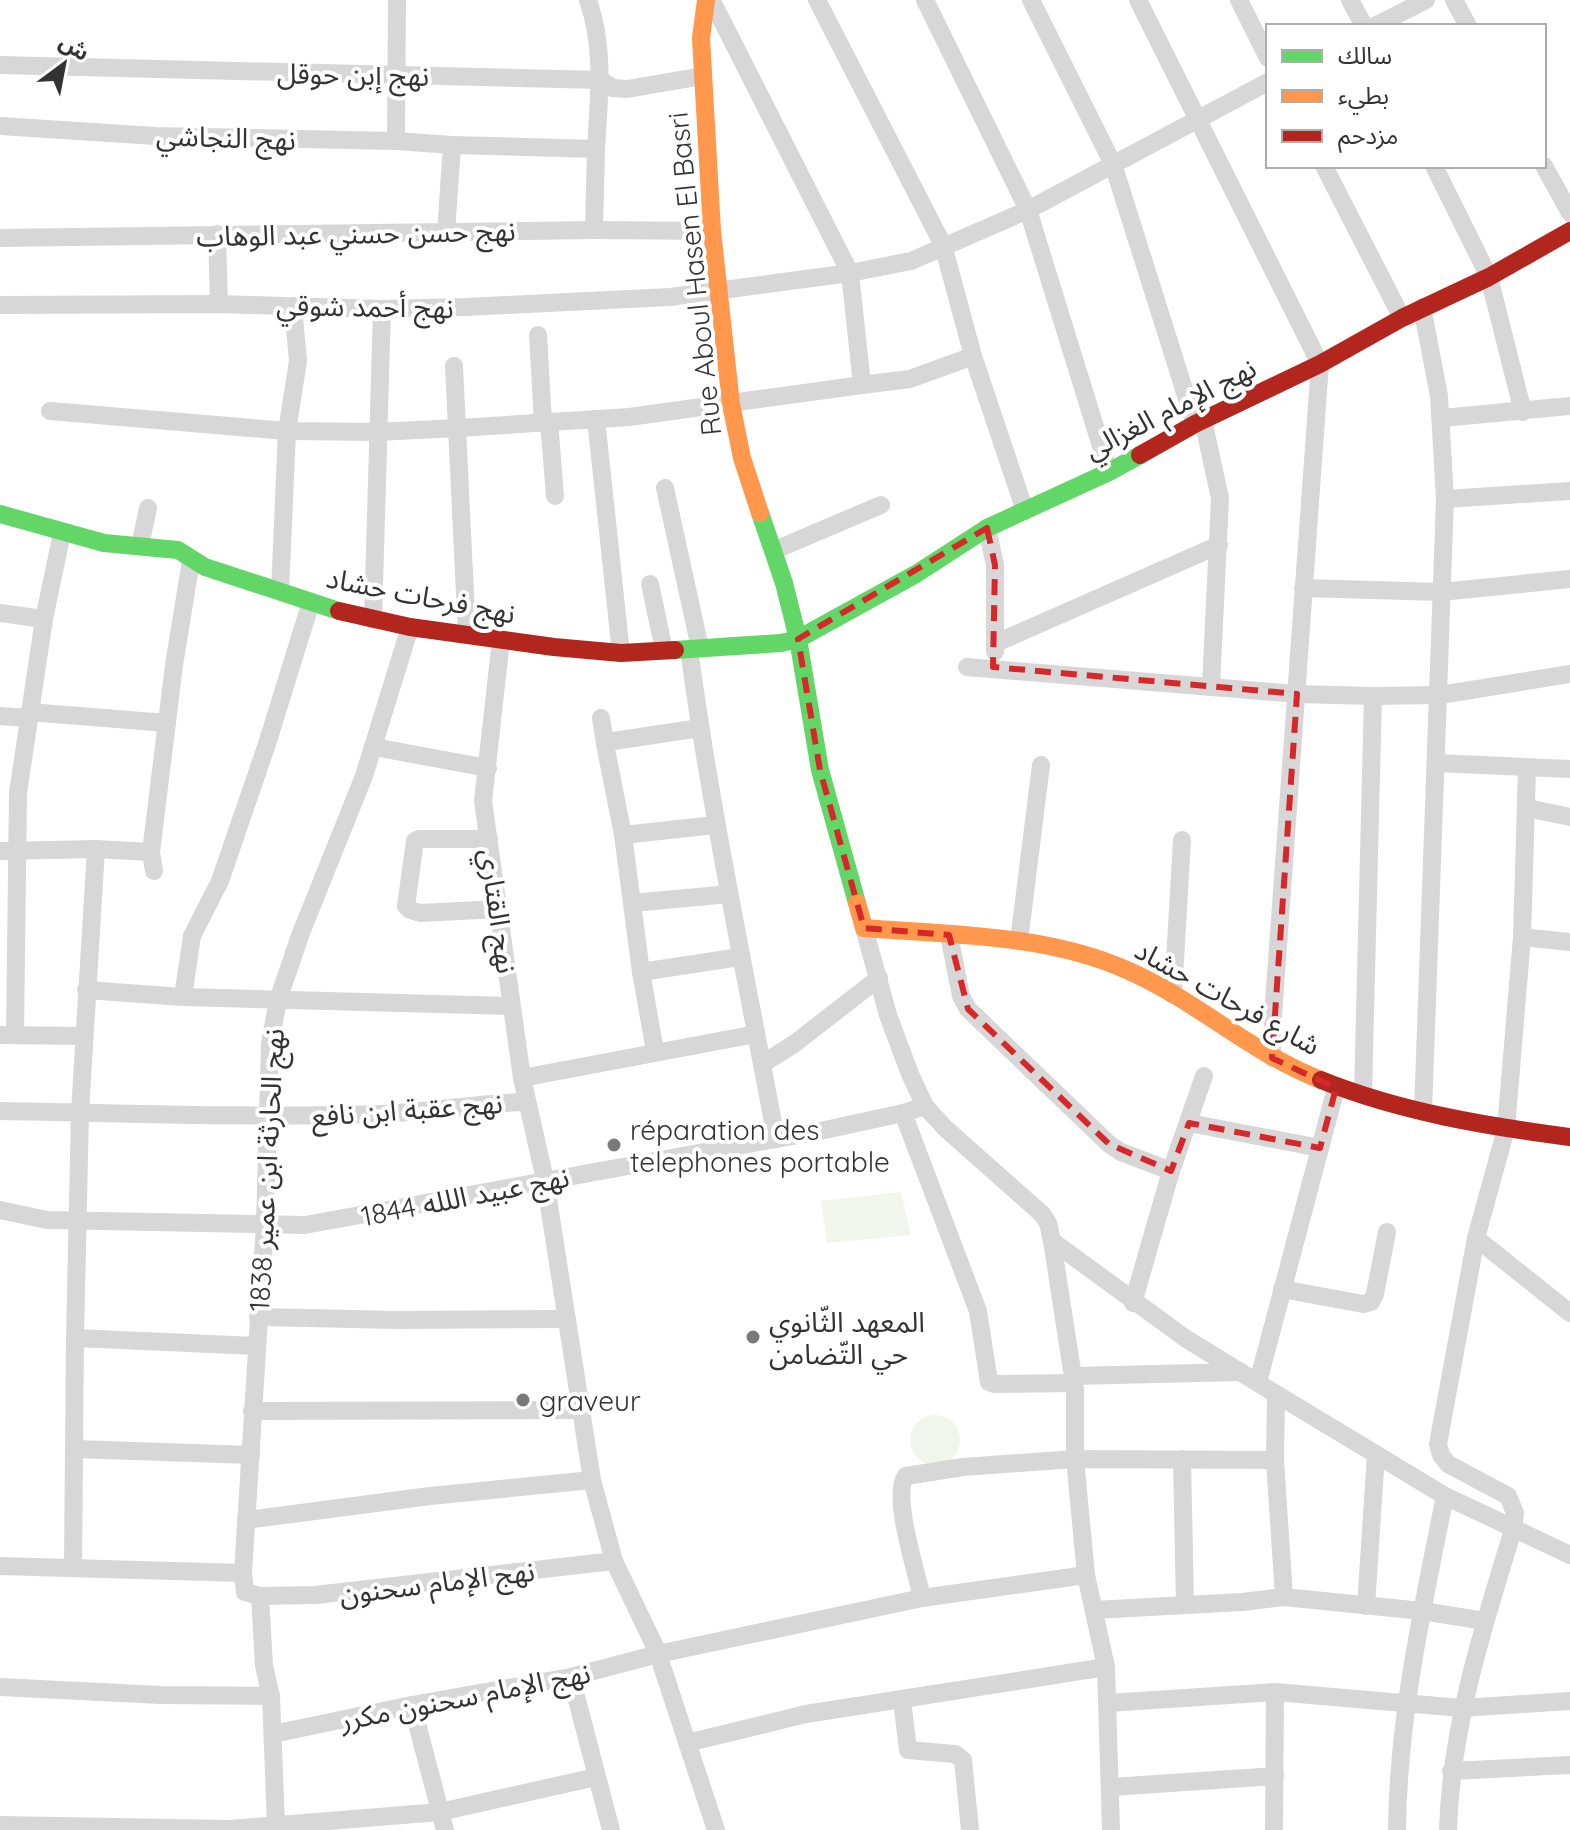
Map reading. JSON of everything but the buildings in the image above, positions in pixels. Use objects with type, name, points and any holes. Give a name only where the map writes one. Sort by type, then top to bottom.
[{"type":"street","points":[[396,141],[397,0]]},
{"type":"street","points":[[588,0],[596,21],[600,80],[594,230]]},
{"type":"street","points":[[817,0],[943,245],[973,356],[1025,511]]},
{"type":"street","points":[[925,0],[1028,210],[1109,472]]},
{"type":"street","points":[[1031,0],[1113,164],[1199,422],[1220,498],[1211,686]]},
{"type":"street","points":[[1138,0],[1320,364],[1272,1058]]},
{"type":"street","points":[[1239,0],[1266,54]]},
{"type":"street","points":[[1350,0],[1363,24]]},
{"type":"street","points":[[1379,24],[1426,0]]},
{"type":"street","points":[[1454,0],[1467,24]]},
{"type":"street","points":[[713,4],[850,273],[862,385]]},
{"type":"street","name":"Rue Aboul Hasen El Basri","points":[[713,4],[701,38],[712,231],[725,292],[731,404],[742,458],[775,550],[798,639]]},
{"type":"street","name":"نهج إبن حوقل","points":[[0,65],[600,80],[613,88],[627,89],[703,76]]},
{"type":"street","name":"نهج أحمد شوقي","points":[[0,305],[219,304],[382,309],[639,299],[725,292],[850,273],[911,261],[1028,210],[1266,83]]},
{"type":"street","name":"نهج النجاشي","points":[[0,126],[155,136],[596,149]]},
{"type":"street","points":[[446,233],[452,145]]},
{"type":"street","points":[[1325,168],[1402,318]]},
{"type":"street","points":[[1435,168],[1489,277],[1523,412]]},
{"type":"street","points":[[1545,168],[1570,213]]},
{"type":"street","name":"نهج حسن حسني عبد الوهاب","points":[[0,238],[712,231]]},
{"type":"street","name":"نهج الإمام الغزالي","points":[[798,639],[916,574],[987,528],[1109,472],[1199,422],[1320,364],[1422,307],[1489,277],[1570,231]]},
{"type":"street","points":[[217,234],[219,304]]},
{"type":"street","points":[[280,592],[287,431],[298,361],[293,306]]},
{"type":"street","points":[[1422,307],[1442,418],[1445,499],[1423,1112]]},
{"type":"street","points":[[373,620],[382,309]]},
{"type":"street","points":[[538,335],[555,496]]},
{"type":"street","points":[[50,411],[287,431],[377,432],[459,428],[596,419],[910,379],[973,356]]},
{"type":"street","points":[[454,366],[467,635]]},
{"type":"street","points":[[1442,418],[1570,406]]},
{"type":"street","points":[[596,419],[621,653]]},
{"type":"street","points":[[665,488],[694,649],[700,728],[715,825],[776,1139]]},
{"type":"street","points":[[1445,499],[1570,491]]},
{"type":"street","points":[[775,550],[881,505]]},
{"type":"street","points":[[140,546],[148,508]]},
{"type":"street","name":"نهج فرحات حشاد","points":[[0,514],[104,543],[178,550],[191,561],[280,592],[373,620],[410,627],[621,653],[763,645],[798,639]]},
{"type":"street","points":[[987,528],[995,565],[996,643],[993,667]]},
{"type":"street","points":[[62,533],[44,619],[8,851],[8,1035],[83,1036]]},
{"type":"street","points":[[996,643],[1219,545]]},
{"type":"street","points":[[154,871],[151,852],[191,561]]},
{"type":"street","points":[[1303,588],[1441,592],[1570,579]]},
{"type":"street","points":[[650,584],[664,650]]},
{"type":"street","points":[[183,997],[192,936],[220,881],[311,602]]},
{"type":"street","points":[[0,613],[44,619]]},
{"type":"street","name":"نهج الحارثة ابن عمير 1838","points":[[276,1825],[271,1696],[252,1594],[243,1573],[265,1224],[270,1044],[278,1000],[374,747],[410,627]]},
{"type":"street","points":[[798,639],[820,770],[899,1045],[925,1106],[1048,1223],[1074,1380],[1075,1459],[1086,1575],[1106,1667],[1111,1830]]},
{"type":"street","name":"نهج القتاري","points":[[501,640],[488,768],[482,794],[522,1078],[545,1180],[592,1480],[614,1561],[658,1654],[716,1830]]},
{"type":"street","points":[[967,667],[1297,694],[1373,696],[1440,695],[1570,674]]},
{"type":"street","points":[[1363,1094],[1373,696]]},
{"type":"street","points":[[0,716],[167,723]]},
{"type":"street","points":[[601,718],[623,835],[655,1051]]},
{"type":"street","points":[[605,743],[700,728]]},
{"type":"street","points":[[374,747],[488,768]]},
{"type":"street","points":[[1436,763],[1570,769]]},
{"type":"street","points":[[1019,941],[1041,765]]},
{"type":"street","points":[[1448,1830],[1451,1771],[1462,1708],[1513,1530],[1515,1513],[1508,1496],[1448,1464],[1438,1444],[1476,1238],[1506,1129],[1522,937],[1527,768]]},
{"type":"street","points":[[1527,808],[1570,817]]},
{"type":"street","points":[[623,835],[715,825]]},
{"type":"street","points":[[489,839],[415,841],[406,906],[420,913],[500,909]]},
{"type":"street","points":[[1173,995],[1182,840]]},
{"type":"street","points":[[8,851],[96,849],[151,852]]},
{"type":"street","points":[[73,1567],[80,1112],[96,849]]},
{"type":"street","points":[[633,903],[729,894]]},
{"type":"street","name":"شارع فرحات حشاد","points":[[864,928],[1019,941],[1110,963],[1173,995],[1272,1058],[1336,1088],[1423,1112],[1506,1129],[1570,1137]]},
{"type":"street","points":[[949,935],[961,996],[968,1009],[1109,1144],[1121,1152],[1171,1171]]},
{"type":"street","points":[[1522,937],[1570,942]]},
{"type":"street","points":[[641,972],[740,957]]},
{"type":"street","points":[[762,1064],[801,1040],[879,978]]},
{"type":"street","points":[[86,990],[183,997],[511,1006]]},
{"type":"street","points":[[522,1078],[756,1034]]},
{"type":"street","points":[[1133,1303],[1171,1171],[1204,1076]]},
{"type":"street","points":[[1258,1382],[1336,1088]]},
{"type":"street","name":"نهج عقبة ابن نافع","points":[[0,1111],[266,1117],[384,1114],[526,1102]]},
{"type":"street","name":"نهج عبيد اللله 1844","points":[[0,1210],[25,1217],[292,1226],[776,1139],[925,1106]]},
{"type":"street","points":[[903,1113],[978,1311],[989,1382],[1241,1372]]},
{"type":"street","points":[[1189,1123],[1320,1148]]},
{"type":"street","points":[[1282,1289],[1363,1304],[1371,1302],[1387,1232]]},
{"type":"street","points":[[1476,1238],[1570,1313]]},
{"type":"street","points":[[1052,1241],[1133,1303],[1276,1394],[1445,1496],[1570,1555]]},
{"type":"street","points":[[258,1317],[567,1319]]},
{"type":"street","points":[[75,1338],[256,1346]]},
{"type":"street","points":[[1276,1394],[1275,1460],[1284,1597]]},
{"type":"street","points":[[252,1411],[581,1410]]},
{"type":"street","points":[[75,1449],[251,1455]]},
{"type":"street","points":[[1366,1606],[1376,1454]]},
{"type":"street","points":[[922,1598],[904,1515],[901,1489],[906,1476],[963,1467],[1075,1459],[1275,1460]]},
{"type":"street","points":[[1182,1459],[1185,1605]]},
{"type":"street","points":[[246,1520],[430,1496],[592,1480]]},
{"type":"street","points":[[1397,1830],[1397,1790],[1407,1703],[1445,1496]]},
{"type":"street","name":"نهج الإمام سحنون","points":[[252,1594],[315,1595],[614,1561]]},
{"type":"street","points":[[0,1566],[243,1573]]},
{"type":"street","name":"نهج الإمام سحنون مكرر","points":[[273,1734],[571,1677],[658,1654],[922,1598],[1086,1575]]},
{"type":"street","points":[[1094,1610],[1284,1597],[1422,1611],[1485,1621]]},
{"type":"street","points":[[687,1743],[806,1714],[1106,1667]]},
{"type":"street","points":[[571,1677],[611,1830]]},
{"type":"street","points":[[0,1687],[160,1695],[271,1696]]},
{"type":"street","points":[[1108,1703],[1275,1692],[1462,1708],[1570,1701]]},
{"type":"street","points":[[1274,1830],[1275,1692]]},
{"type":"street","points":[[902,1700],[908,1750],[955,1754],[963,1760],[970,1830]]},
{"type":"street","points":[[412,1705],[442,1821]]},
{"type":"street","points":[[1451,1771],[1570,1765]]},
{"type":"street","points":[[1111,1787],[1275,1776]]},
{"type":"street","points":[[0,1825],[176,1830],[442,1821],[596,1777]]},
{"type":"highlighted area","points":[[987,528],[995,565],[993,667],[1297,694],[1272,1058],[1336,1088],[1320,1148],[1189,1123],[1171,1171],[1109,1144],[968,1009],[949,935],[864,928],[820,770],[798,639]]},
{"type":"shaded area","points":[[901,1192],[911,1235],[827,1243],[821,1201]]},
{"type":"shaded area","points":[[935,1415],[953,1422],[960,1440],[953,1458],[935,1465],[917,1458],[910,1440],[917,1422]]},
{"type":"traffic: fast","points":[[675,650],[781,643],[798,639],[916,574],[987,528],[1140,455]]},
{"type":"traffic: fast","points":[[760,513],[784,583],[798,639],[820,770],[857,903]]},
{"type":"traffic: fast","points":[[0,514],[104,543],[178,550],[205,567],[339,611]]},
{"type":"traffic: slow","points":[[706,0],[701,38],[712,231],[731,404],[742,458],[760,513]]},
{"type":"traffic: slow","points":[[857,903],[864,928],[999,938],[1098,959],[1154,983],[1271,1056],[1321,1080]]},
{"type":"traffic: jam","points":[[1140,455],[1195,424],[1320,364],[1402,318],[1489,277],[1570,231]]},
{"type":"traffic: jam","points":[[339,611],[410,627],[554,647],[621,653],[675,650]]},
{"type":"traffic: jam","points":[[1321,1080],[1382,1101],[1444,1116],[1570,1137]]},
{"type":"place","name":"réparation des telephones portable","points":[[614,1145]]},
{"type":"place","name":"المعهد الثّانوي حي التّضامن","points":[[753,1337]]},
{"type":"place","name":"graveur","points":[[523,1400]]}]
